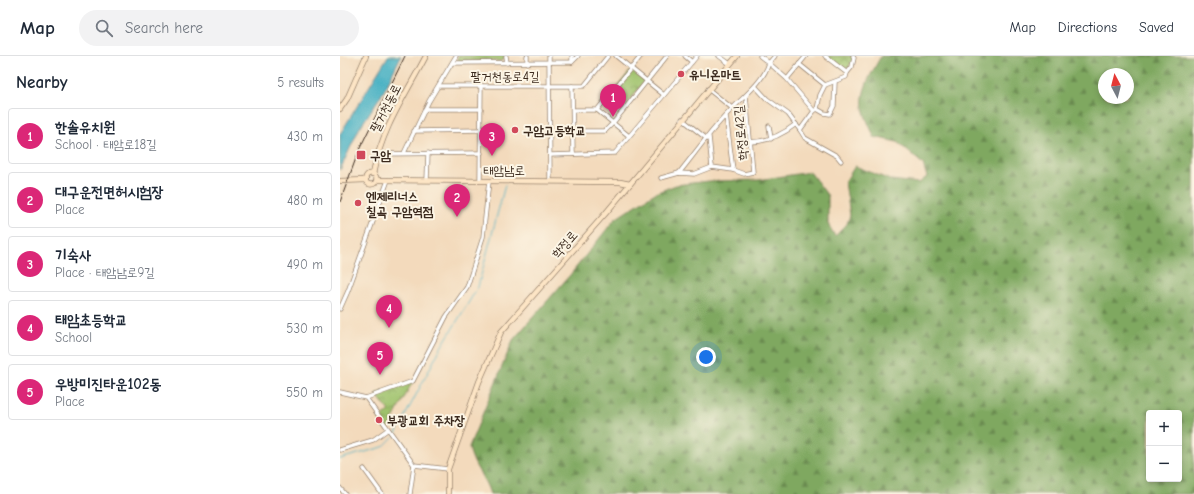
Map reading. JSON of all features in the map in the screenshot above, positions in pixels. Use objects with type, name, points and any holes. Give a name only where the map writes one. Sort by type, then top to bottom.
[{"type":"main road","points":[[340,109],[348,99],[366,56]]},
{"type":"main road","name":"팔거천동로","points":[[373,174],[377,154],[393,116],[426,56]]},
{"type":"main road","name":"학정로","points":[[448,494],[448,469],[478,382],[501,332],[630,184],[682,119],[737,56]]},
{"type":"main road","points":[[373,174],[377,180],[372,185],[367,183],[366,180],[368,175],[373,174]]},
{"type":"main road","points":[[340,181],[366,180]]},
{"type":"main road","name":"태암남로","points":[[377,180],[620,182],[630,184]]},
{"type":"street","name":"팔거천동로4길","points":[[404,153],[425,109],[456,56]]},
{"type":"street","points":[[506,56],[507,63]]},
{"type":"street","points":[[527,56],[527,62]]},
{"type":"street","points":[[550,56],[550,181]]},
{"type":"street","points":[[572,56],[572,62]]},
{"type":"street","points":[[452,63],[572,62],[578,56]]},
{"type":"street","name":"팔거천동로4길","points":[[439,86],[584,86],[608,56]]},
{"type":"street","points":[[616,56],[664,95]]},
{"type":"street","points":[[596,110],[641,56]]},
{"type":"street","points":[[574,131],[605,131],[667,56]]},
{"type":"street","points":[[685,56],[692,62]]},
{"type":"street","points":[[550,155],[615,154],[697,56]]},
{"type":"street","points":[[720,56],[730,64]]},
{"type":"street","points":[[760,56],[787,79],[816,110],[824,113],[830,114],[834,106],[835,82]]},
{"type":"street","name":"학정로42길","points":[[679,173],[732,108],[746,96],[766,73],[769,63],[775,56]]},
{"type":"street","points":[[787,79],[806,56]]},
{"type":"street","points":[[825,56],[847,73]]},
{"type":"street","points":[[800,130],[816,110],[820,95],[825,85],[846,77],[847,73],[852,67],[853,56]]},
{"type":"street","points":[[800,64],[825,85]]},
{"type":"street","points":[[480,181],[481,85]]},
{"type":"street","points":[[572,86],[574,131],[573,154]]},
{"type":"street","points":[[755,86],[767,99],[788,114],[805,138],[837,156],[841,161]]},
{"type":"street","points":[[708,88],[732,108]]},
{"type":"street","name":"학정로42길","points":[[679,173],[694,174],[712,167],[733,170],[744,174],[753,172],[746,96]]},
{"type":"street","points":[[425,109],[481,109]]},
{"type":"street","points":[[573,110],[596,110],[629,136]]},
{"type":"street","name":"학정로42길","points":[[726,116],[733,170]]},
{"type":"street","points":[[682,119],[708,138],[712,167]]},
{"type":"street","points":[[750,142],[771,138],[784,133],[796,124]]},
{"type":"street","points":[[769,126],[771,138]]},
{"type":"street","points":[[414,131],[481,130]]},
{"type":"street","points":[[427,180],[428,153]]},
{"type":"street","points":[[377,154],[481,153]]},
{"type":"street","points":[[661,178],[679,173]]},
{"type":"street","points":[[340,309],[351,284],[388,180]]},
{"type":"street","points":[[340,392],[366,398],[413,381],[446,317],[467,287],[482,237],[489,181]]},
{"type":"street","points":[[366,398],[397,444],[414,465],[448,469]]},
{"type":"street","points":[[340,450],[373,440],[387,430]]},
{"type":"street","points":[[410,494],[414,465]]},
{"type":"street","points":[[364,469],[381,494]]},
{"type":"street","points":[[340,488],[345,494]]},
{"type":"green space","points":[[458,56],[505,56],[505,58],[501,61],[460,61],[457,59]]},
{"type":"green space","points":[[827,56],[852,56],[853,58],[847,71]]},
{"type":"green space","points":[[881,56],[1194,56],[1194,494],[490,494],[473,460],[469,447],[513,340],[570,275],[615,219],[655,193],[676,185],[709,181],[758,180],[810,172],[828,196],[828,224],[835,236],[847,224],[850,215],[845,182],[855,166],[890,180],[919,183],[927,177],[923,164],[897,142],[874,137],[863,108],[863,94],[871,74]]},
{"type":"green space","points":[[631,70],[645,81],[625,106],[611,94]]},
{"type":"green space","points":[[413,381],[387,430],[379,419],[389,411],[376,394]]},
{"type":"water","points":[[388,56],[401,56],[384,91],[359,129],[340,170],[340,134]]},
{"type":"waterway","points":[[395,435],[440,349],[478,287],[505,185]]},
{"type":"waterway","points":[[340,459],[383,447],[393,437]]},
{"type":"railway","points":[[340,202],[359,150],[405,56]]},
{"type":"place","name":"유니온마트","points":[[681,74]]},
{"type":"place","name":"한솔유치원","points":[[613,117]]},
{"type":"place","name":"구암고등학교","points":[[515,130]]},
{"type":"place","name":"구암","points":[[361,155]]},
{"type":"place","name":"기숙사","points":[[492,156]]},
{"type":"place","name":"엔제리너스 칠곡 구암역점","points":[[358,203]]},
{"type":"place","name":"대구운전면허시험장","points":[[457,217]]},
{"type":"place","name":"태암초등학교","points":[[389,328]]},
{"type":"place","name":"우방미진타운102동","points":[[380,375]]},
{"type":"place","name":"부광교회 주차장","points":[[379,420]]}]
